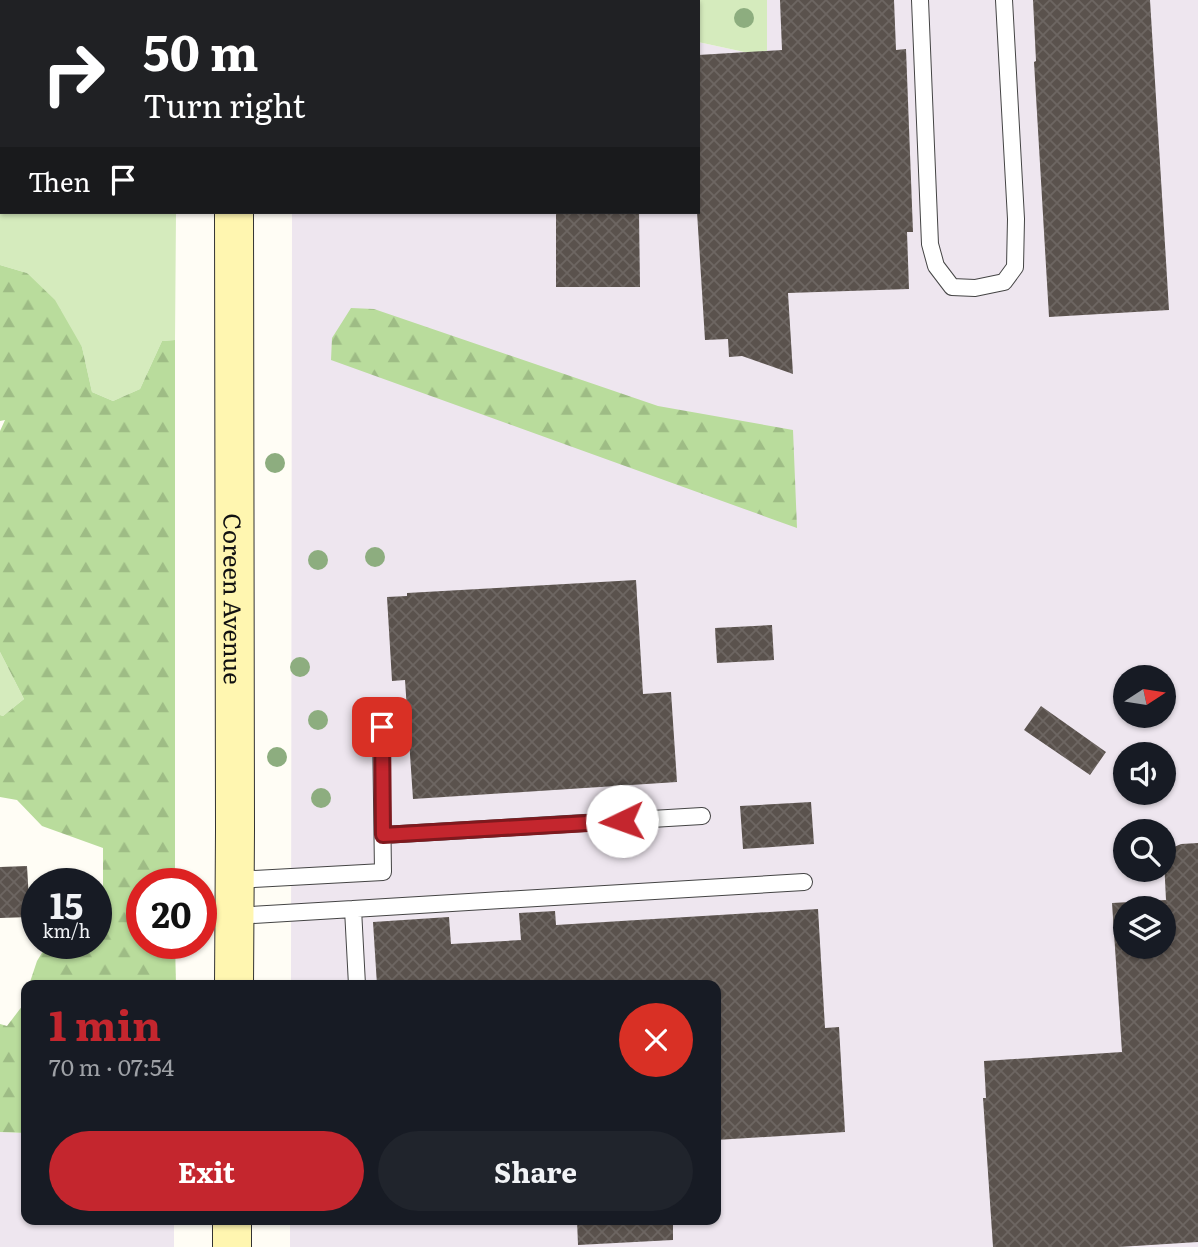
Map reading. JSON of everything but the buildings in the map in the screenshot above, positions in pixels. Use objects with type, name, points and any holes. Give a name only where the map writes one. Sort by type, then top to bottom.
[{"type":"street","name":"Coreen Avenue","points":[[233,214],[234,980]]},
{"type":"street","points":[[232,1225],[232,1247]]},
{"type":"lane","points":[[920,0],[930,244],[936,266],[952,287],[975,288],[1004,282],[1014,267],[1016,219],[1004,0]]},
{"type":"lane","points":[[235,898],[383,872],[382,727]]},
{"type":"lane","points":[[383,835],[702,816]]},
{"type":"lane","points":[[235,898],[353,909],[804,882]]},
{"type":"lane","points":[[353,909],[357,980]]},
{"type":"shaded area","points":[[767,0],[1198,0],[1198,1247],[290,1247],[290,1225],[721,1225],[721,980],[291,980],[292,214],[700,214],[700,42],[767,57]]},
{"type":"shaded area","points":[[0,1132],[21,1133],[21,1225],[174,1225],[174,1247],[0,1247]]},
{"type":"green space","points":[[700,0],[767,0],[767,57],[700,42]]},
{"type":"green space","points":[[0,214],[176,214],[175,340],[162,341],[140,389],[113,401],[92,392],[82,347],[27,273],[0,265]]},
{"type":"green space","points":[[0,265],[27,273],[55,300],[82,347],[92,392],[113,401],[140,389],[162,341],[175,340],[175,868],[126,868],[126,959],[175,959],[176,980],[31,980],[38,959],[112,959],[112,868],[103,868],[103,848],[42,826],[17,800],[0,797],[0,715],[3,716],[24,699],[0,652],[0,431],[5,420],[0,421]]},
{"type":"green space","points":[[351,308],[374,309],[658,406],[793,430],[797,528],[331,360],[332,338]]},
{"type":"green space","points":[[0,652],[24,699],[3,716],[0,715]]},
{"type":"green space","points":[[21,1008],[21,1133],[0,1132],[0,1024],[7,1026]]},
{"type":"route","points":[[382,727],[383,835],[622,821]]}]
